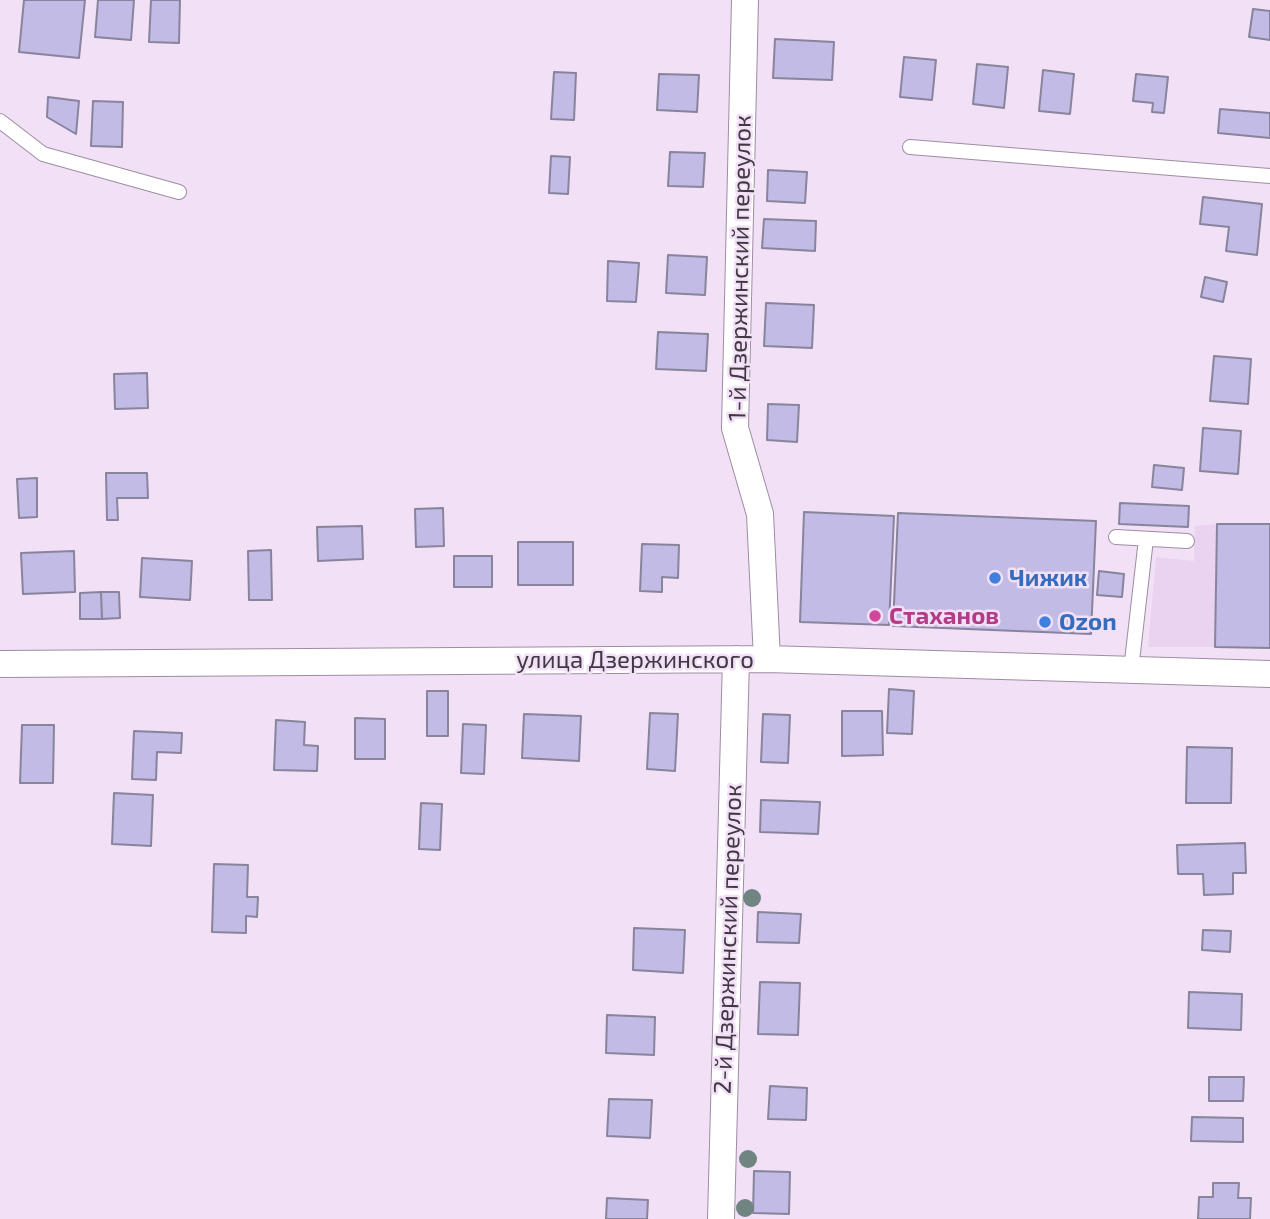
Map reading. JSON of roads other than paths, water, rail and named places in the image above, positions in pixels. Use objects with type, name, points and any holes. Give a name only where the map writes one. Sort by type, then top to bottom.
[{"type":"street","name":"1-й Дзержинский переулок","points":[[745,0],[735,428],[760,514],[767,659]]},
{"type":"street","name":"улица Дзержинского","points":[[0,664],[767,659],[1270,674]]},
{"type":"street","name":"2-й Дзержинский переулок","points":[[721,1219],[736,660]]},
{"type":"lane","points":[[0,121],[43,154],[179,192]]},
{"type":"lane","points":[[910,147],[1270,176]]},
{"type":"lane","points":[[1116,537],[1188,541]]},
{"type":"lane","points":[[1131,670],[1146,539]]},
{"type":"place","name":"Чижик","points":[[995,578]]},
{"type":"place","name":"Стаханов","points":[[875,616]]},
{"type":"place","name":"Ozon","points":[[1045,622]]}]
